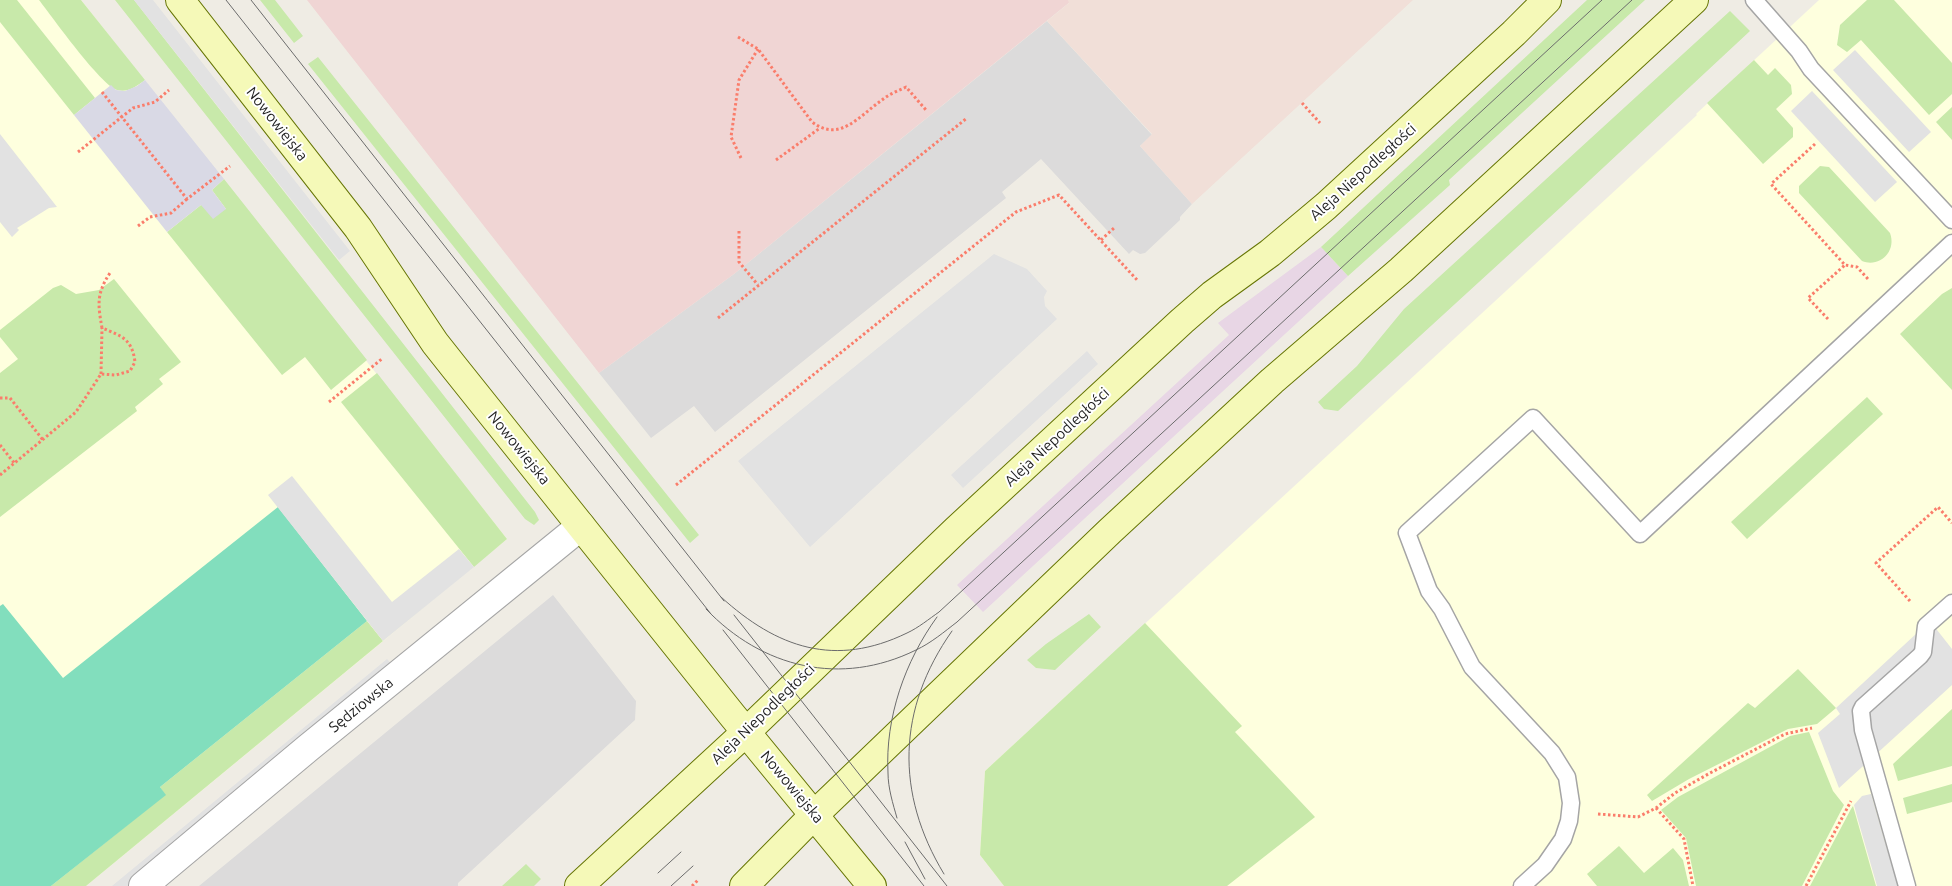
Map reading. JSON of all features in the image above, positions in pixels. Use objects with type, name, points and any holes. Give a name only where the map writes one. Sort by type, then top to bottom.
[{"type":"main road","name":"Nowowiejska","points":[[180,0],[358,228],[435,343],[746,732],[872,886]]},
{"type":"main road","name":"Aleja Niepodległości","points":[[578,886],[746,732],[956,530],[1182,322],[1212,295],[1277,248],[1326,206],[1514,33],[1547,0]]},
{"type":"main road","points":[[744,886],[814,815],[1056,582],[1244,406],[1400,270],[1694,0]]},
{"type":"street","name":"Sędziowska","points":[[143,886],[308,748],[581,526]]},
{"type":"lane","points":[[1754,0],[1799,51],[1811,69],[1952,220]]},
{"type":"lane","points":[[1522,886],[1546,865],[1559,847],[1569,821],[1571,793],[1563,768],[1552,753],[1472,667],[1442,609],[1429,591],[1407,533],[1533,418],[1640,534],[1952,243]]},
{"type":"lane","points":[[1908,886],[1863,730],[1861,711],[1862,707],[1920,656],[1923,652],[1925,628],[1952,603]]},
{"type":"path","points":[[738,37],[758,49],[812,122],[820,128],[829,131],[839,130],[884,98],[906,87],[926,110]]},
{"type":"path","points":[[741,158],[732,138],[739,80],[758,49]]},
{"type":"path","points":[[78,152],[133,108],[154,102],[170,90]]},
{"type":"path","points":[[102,92],[187,199]]},
{"type":"path","points":[[1302,102],[1320,123]]},
{"type":"path","points":[[718,318],[968,118]]},
{"type":"path","points":[[776,160],[820,128]]},
{"type":"path","points":[[1815,144],[1771,184],[1845,265],[1857,267],[1870,281]]},
{"type":"path","points":[[138,226],[150,217],[171,213],[230,166]]},
{"type":"path","points":[[676,485],[1016,212],[1059,195],[1138,281]]},
{"type":"path","points":[[1101,240],[1114,228]]},
{"type":"path","points":[[740,231],[739,262],[758,285]]},
{"type":"path","points":[[1831,324],[1808,298],[1845,265]]},
{"type":"path","points":[[0,475],[76,412],[101,374],[102,328],[98,302],[102,285],[110,273]]},
{"type":"path","points":[[101,374],[116,375],[130,371],[135,362],[134,351],[124,337],[102,328]]},
{"type":"path","points":[[329,402],[383,358]]},
{"type":"path","points":[[0,398],[10,398],[44,440]]},
{"type":"path","points":[[0,445],[15,464]]},
{"type":"path","points":[[1929,623],[1876,563],[1938,507],[1952,523]]},
{"type":"path","points":[[1570,812],[1638,817],[1656,808],[1675,793],[1696,781],[1785,734],[1812,728]]},
{"type":"path","points":[[1806,886],[1850,801]]},
{"type":"path","points":[[1656,808],[1684,839],[1693,886]]},
{"type":"path","points":[[692,886],[699,879]]},
{"type":"shaded area","points":[[0,0],[81,0],[507,539],[86,886],[0,886]]},
{"type":"shaded area","points":[[134,0],[153,0],[350,251],[339,260]]},
{"type":"shaded area","points":[[307,0],[1068,0],[1070,2],[734,274],[599,373]]},
{"type":"shaded area","points":[[1068,0],[1413,0],[1192,204],[1140,146],[1152,134],[1047,21],[1069,3]]},
{"type":"shaded area","points":[[1819,0],[1952,0],[1952,886],[1004,886],[980,855],[985,771],[1697,115]]},
{"type":"shaded area","points":[[1047,21],[1152,135],[1140,146],[1192,204],[1180,217],[1180,220],[1145,253],[1140,254],[1133,250],[1129,254],[1041,159],[1002,192],[1006,198],[715,432],[694,406],[651,438],[599,373],[734,274]]},
{"type":"shaded area","points":[[1855,50],[1931,132],[1909,152],[1833,70]]},
{"type":"shaded area","points":[[145,80],[224,179],[212,190],[226,209],[213,219],[201,205],[167,232],[74,115],[111,85],[116,90],[125,91]]},
{"type":"shaded area","points":[[1812,91],[1897,182],[1875,202],[1791,111]]},
{"type":"shaded area","points":[[0,134],[57,207],[49,208],[17,228],[19,230],[12,237],[0,222]]},
{"type":"shaded area","points":[[1321,247],[1348,276],[983,612],[957,585],[1229,335],[1218,323]]},
{"type":"shaded area","points":[[994,254],[1027,269],[1047,291],[1044,297],[1045,306],[1057,319],[810,547],[738,461]]},
{"type":"shaded area","points":[[1087,351],[1098,364],[963,488],[951,475]]},
{"type":"shaded area","points":[[292,476],[392,602],[459,549],[474,567],[383,641],[268,495]]},
{"type":"shaded area","points":[[553,595],[636,701],[635,720],[458,883],[458,886],[199,886]]},
{"type":"shaded area","points":[[1930,621],[1952,649],[1952,685],[1839,788],[1818,733],[1840,714],[1836,708]]},
{"type":"shaded area","points":[[387,659],[394,667],[128,886],[112,886]]},
{"type":"shaded area","points":[[1871,794],[1898,886],[1877,886],[1854,805],[1862,796]]},
{"type":"green space","points":[[0,0],[17,0],[95,98],[74,115],[0,22]]},
{"type":"green space","points":[[39,0],[81,0],[145,80],[136,87],[125,91],[117,90],[109,85],[65,35]]},
{"type":"green space","points":[[115,0],[134,0],[535,512],[539,520],[534,525],[525,519]]},
{"type":"green space","points":[[260,0],[275,0],[303,36],[294,43]]},
{"type":"green space","points":[[1587,0],[1645,0],[1449,180],[1450,185],[1348,276],[1321,247]]},
{"type":"green space","points":[[1867,0],[1894,0],[1952,63],[1952,94],[1929,115],[1861,40],[1847,52],[1837,45],[1840,25]]},
{"type":"green space","points":[[1730,11],[1750,31],[1338,411],[1324,409],[1318,402],[1357,366],[1404,309]]},
{"type":"green space","points":[[318,57],[699,535],[690,543],[308,64]]},
{"type":"green space","points":[[1754,60],[1768,75],[1775,68],[1791,85],[1792,94],[1776,109],[1793,128],[1793,137],[1763,164],[1707,103]]},
{"type":"green space","points":[[1952,107],[1952,140],[1936,122]]},
{"type":"green space","points":[[1820,166],[1829,167],[1890,233],[1891,246],[1885,257],[1875,262],[1868,263],[1862,261],[1799,193],[1799,186]]},
{"type":"green space","points":[[224,179],[367,360],[331,390],[305,357],[282,375],[167,232],[201,205],[226,209],[212,190]]},
{"type":"green space","points":[[114,279],[181,362],[159,379],[163,384],[135,407],[137,411],[0,517],[0,373],[18,359],[0,337],[0,330],[53,288],[61,285],[76,294],[99,290]]},
{"type":"green space","points":[[1952,288],[1952,390],[1900,334],[1942,294]]},
{"type":"green space","points":[[377,373],[507,539],[474,567],[341,402]]},
{"type":"green space","points":[[1867,397],[1883,414],[1747,539],[1731,522]]},
{"type":"green space","points":[[278,507],[367,621],[160,787],[166,795],[51,886],[0,886],[0,606],[3,604],[63,678]]},
{"type":"green space","points":[[1089,614],[1101,627],[1055,670],[1036,668],[1027,660],[1046,644]]},
{"type":"green space","points":[[367,621],[383,641],[86,886],[51,886],[165,795],[160,787]]},
{"type":"green space","points":[[1145,623],[1242,726],[1235,732],[1315,817],[1227,886],[1004,886],[980,855],[985,771]]},
{"type":"green space","points":[[1798,669],[1836,708],[1817,724],[1788,729],[1689,779],[1652,801],[1647,795],[1748,703],[1755,708]]},
{"type":"green space","points":[[1952,709],[1952,766],[1898,781],[1893,764]]},
{"type":"green space","points":[[1809,732],[1833,791],[1844,805],[1802,886],[1696,886],[1686,838],[1661,810],[1678,797],[1790,736]]},
{"type":"green space","points":[[1952,784],[1952,802],[1907,814],[1903,798]]},
{"type":"green space","points":[[1853,806],[1876,886],[1810,886],[1851,809]]},
{"type":"green space","points":[[1619,846],[1644,873],[1673,848],[1683,860],[1689,886],[1597,886],[1587,874]]},
{"type":"green space","points":[[526,864],[541,879],[534,886],[502,886]]},
{"type":"tram line","points":[[226,0],[711,614]]},
{"type":"tram line","points":[[251,0],[724,601]]},
{"type":"tram line","points":[[721,597],[742,615],[764,629],[785,640],[808,647],[831,650],[855,649],[881,644],[919,626],[939,612],[1602,0]]},
{"type":"tram line","points":[[706,609],[728,629],[752,646],[777,658],[804,666],[831,669],[859,668],[888,661],[916,650],[932,641],[957,622],[1632,0]]},
{"type":"tram line","points":[[734,615],[947,886]]},
{"type":"tram line","points":[[897,818],[888,773],[888,752],[894,711],[899,691],[915,652],[937,617]]},
{"type":"tram line","points":[[723,630],[924,886]]},
{"type":"tram line","points":[[944,874],[928,844],[917,813],[910,782],[909,751],[912,721],[921,690],[934,661],[952,631]]},
{"type":"tram line","points":[[905,842],[925,879]]},
{"type":"tram line","points":[[658,873],[681,852]]},
{"type":"tram line","points":[[671,886],[693,866]]}]
